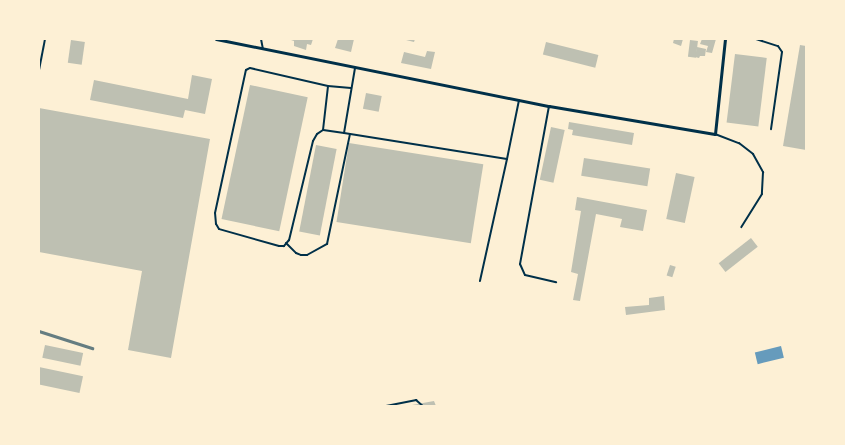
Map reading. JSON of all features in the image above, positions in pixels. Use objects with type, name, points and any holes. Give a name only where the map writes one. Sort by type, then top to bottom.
[{"type":"street","points":[[216,39],[549,106],[715,134],[724,39]]},
{"type":"lane","points":[[39,70],[45,39]]},
{"type":"lane","points":[[261,39],[263,48]]},
{"type":"lane","points":[[756,39],[778,46],[782,52],[771,129]]},
{"type":"lane","points":[[352,88],[328,86],[250,68],[246,70],[215,213],[216,224],[219,229],[279,246],[286,243],[289,240],[313,141],[317,134],[323,130],[507,159]]},
{"type":"lane","points":[[344,133],[355,68]]},
{"type":"lane","points":[[323,130],[328,86]]},
{"type":"lane","points":[[480,281],[519,100]]},
{"type":"lane","points":[[549,106],[520,264],[525,275],[556,282]]},
{"type":"lane","points":[[286,243],[296,253],[301,255],[307,255],[327,244],[350,134]]},
{"type":"lane","points":[[715,134],[739,143],[753,154],[763,172],[762,194],[741,227]]},
{"type":"lane","points":[[386,406],[416,400],[423,406]]},
{"type":"water","points":[[781,346],[784,358],[758,364],[755,353]]},
{"type":"building","points":[[288,39],[313,39],[311,45],[307,44],[306,50],[294,46],[294,41]]},
{"type":"building","points":[[338,39],[354,39],[351,52],[335,48]]},
{"type":"building","points":[[402,39],[415,39],[414,42]]},
{"type":"building","points":[[674,39],[683,39],[681,46],[673,43]]},
{"type":"building","points":[[702,39],[716,39],[712,53],[706,52],[708,46],[700,44]]},
{"type":"building","points":[[71,40],[85,42],[82,65],[68,63]]},
{"type":"building","points":[[690,40],[698,41],[696,58],[688,57]]},
{"type":"building","points":[[546,42],[598,55],[595,68],[543,55]]},
{"type":"building","points":[[800,45],[806,46],[806,150],[783,146]]},
{"type":"building","points":[[697,47],[706,49],[705,56],[695,57]]},
{"type":"building","points":[[427,51],[435,52],[431,69],[401,63],[404,52],[425,57]]},
{"type":"building","points":[[735,54],[767,58],[758,126],[727,122]]},
{"type":"building","points":[[192,75],[212,79],[205,114],[185,110],[183,118],[90,100],[94,80],[188,99]]},
{"type":"building","points":[[250,85],[308,97],[279,231],[222,219]]},
{"type":"building","points":[[366,93],[382,96],[379,112],[363,109]]},
{"type":"building","points":[[39,108],[210,139],[171,358],[128,350],[142,271],[39,252]]},
{"type":"building","points":[[569,122],[634,133],[632,145],[572,135],[573,130],[568,129]]},
{"type":"building","points":[[551,127],[565,130],[553,183],[540,180]]},
{"type":"building","points":[[349,143],[483,164],[471,243],[336,222]]},
{"type":"building","points":[[316,145],[337,149],[320,235],[299,231]]},
{"type":"building","points":[[584,158],[650,168],[647,186],[581,176]]},
{"type":"building","points":[[676,173],[695,177],[685,223],[666,219]]},
{"type":"building","points":[[577,197],[647,210],[643,231],[620,227],[622,219],[596,214],[580,301],[573,300],[578,274],[571,272],[581,211],[575,210]]},
{"type":"building","points":[[751,238],[758,247],[725,272],[719,263]]},
{"type":"building","points":[[670,265],[676,267],[672,277],[667,275]]},
{"type":"building","points":[[664,296],[665,310],[626,315],[625,307],[649,305],[649,298]]},
{"type":"building","points":[[45,345],[83,353],[80,366],[42,358]]},
{"type":"building","points":[[39,367],[83,376],[79,393],[39,384]]},
{"type":"building","points":[[434,401],[436,406],[412,406],[412,405]]},
{"type":"railway","points":[[39,331],[92,348]]}]
